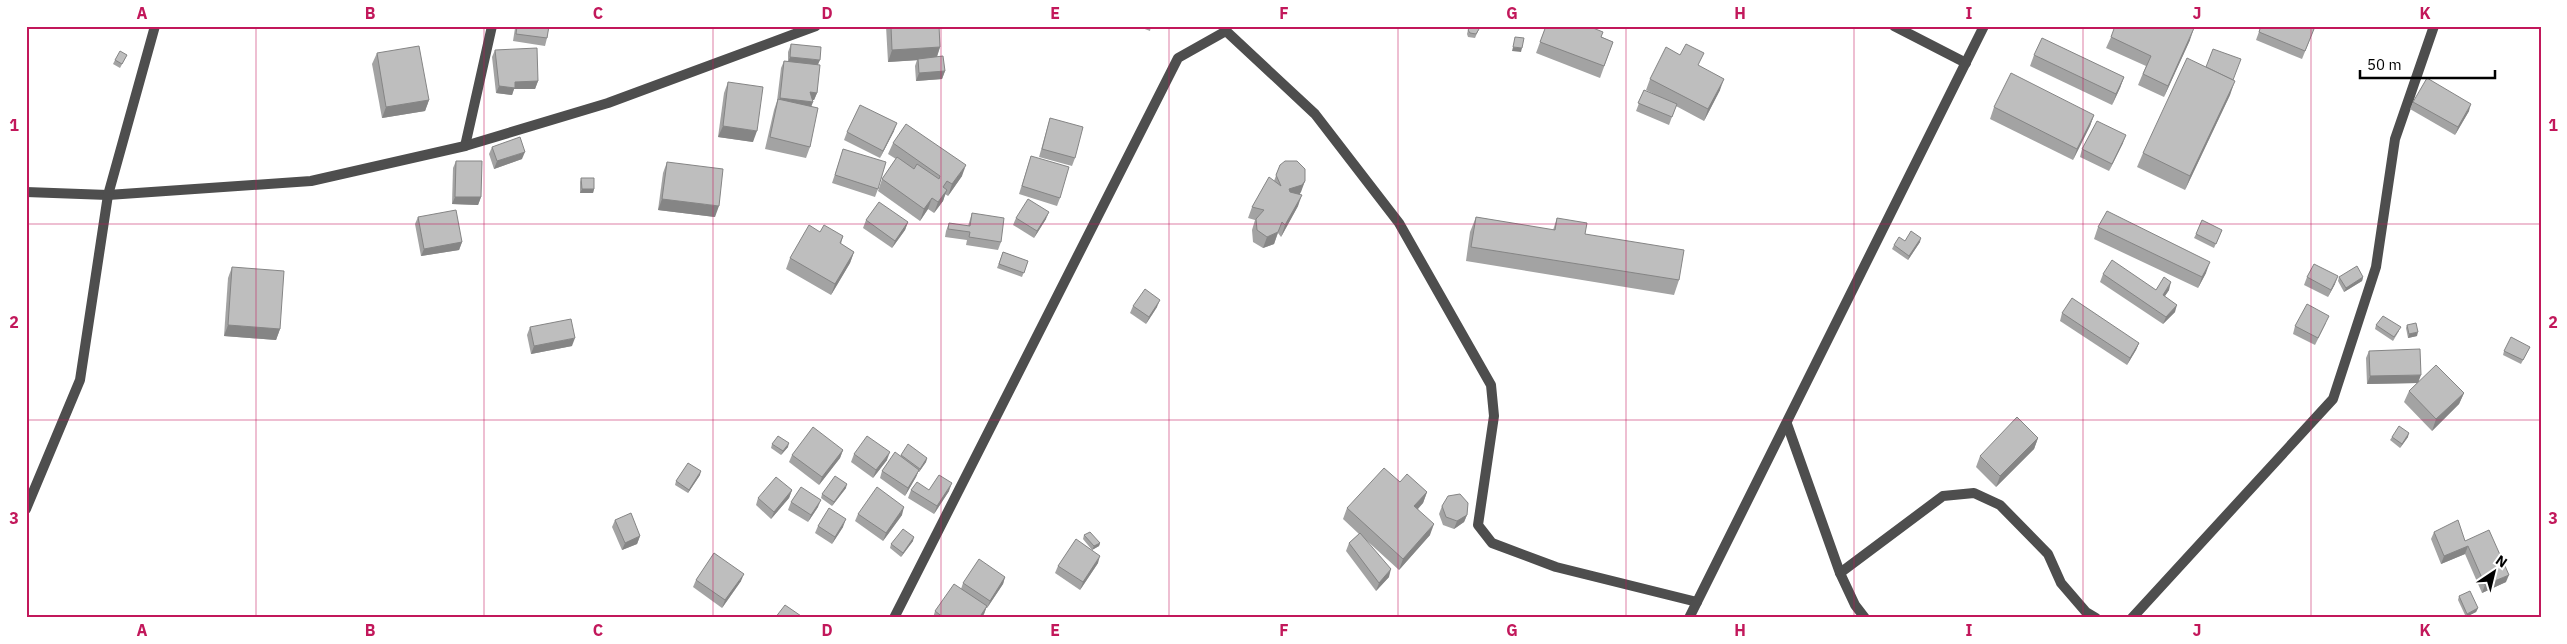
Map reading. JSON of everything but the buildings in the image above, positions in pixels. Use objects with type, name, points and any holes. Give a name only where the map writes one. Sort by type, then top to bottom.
[{"type":"street","points":[[26,509],[80,380],[108,195],[155,26]]},
{"type":"street","points":[[465,146],[492,26]]},
{"type":"street","points":[[26,192],[108,195],[311,182],[465,146],[608,102],[816,26]]},
{"type":"street","points":[[1894,26],[1966,64]]},
{"type":"street","points":[[1689,618],[1984,26]]},
{"type":"street","points":[[2132,618],[2332,399],[2376,267],[2395,139],[2434,26]]},
{"type":"street","points":[[894,618],[1178,58],[1225,29],[1316,114],[1399,223],[1491,385],[1494,416],[1478,525],[1492,543],[1556,567],[1697,602]]},
{"type":"street","points":[[1787,424],[1840,573],[1855,605],[1865,618]]},
{"type":"street","points":[[1840,573],[1943,496],[1974,493],[2000,505],[2048,554],[2061,583],[2086,612],[2096,618]]}]
